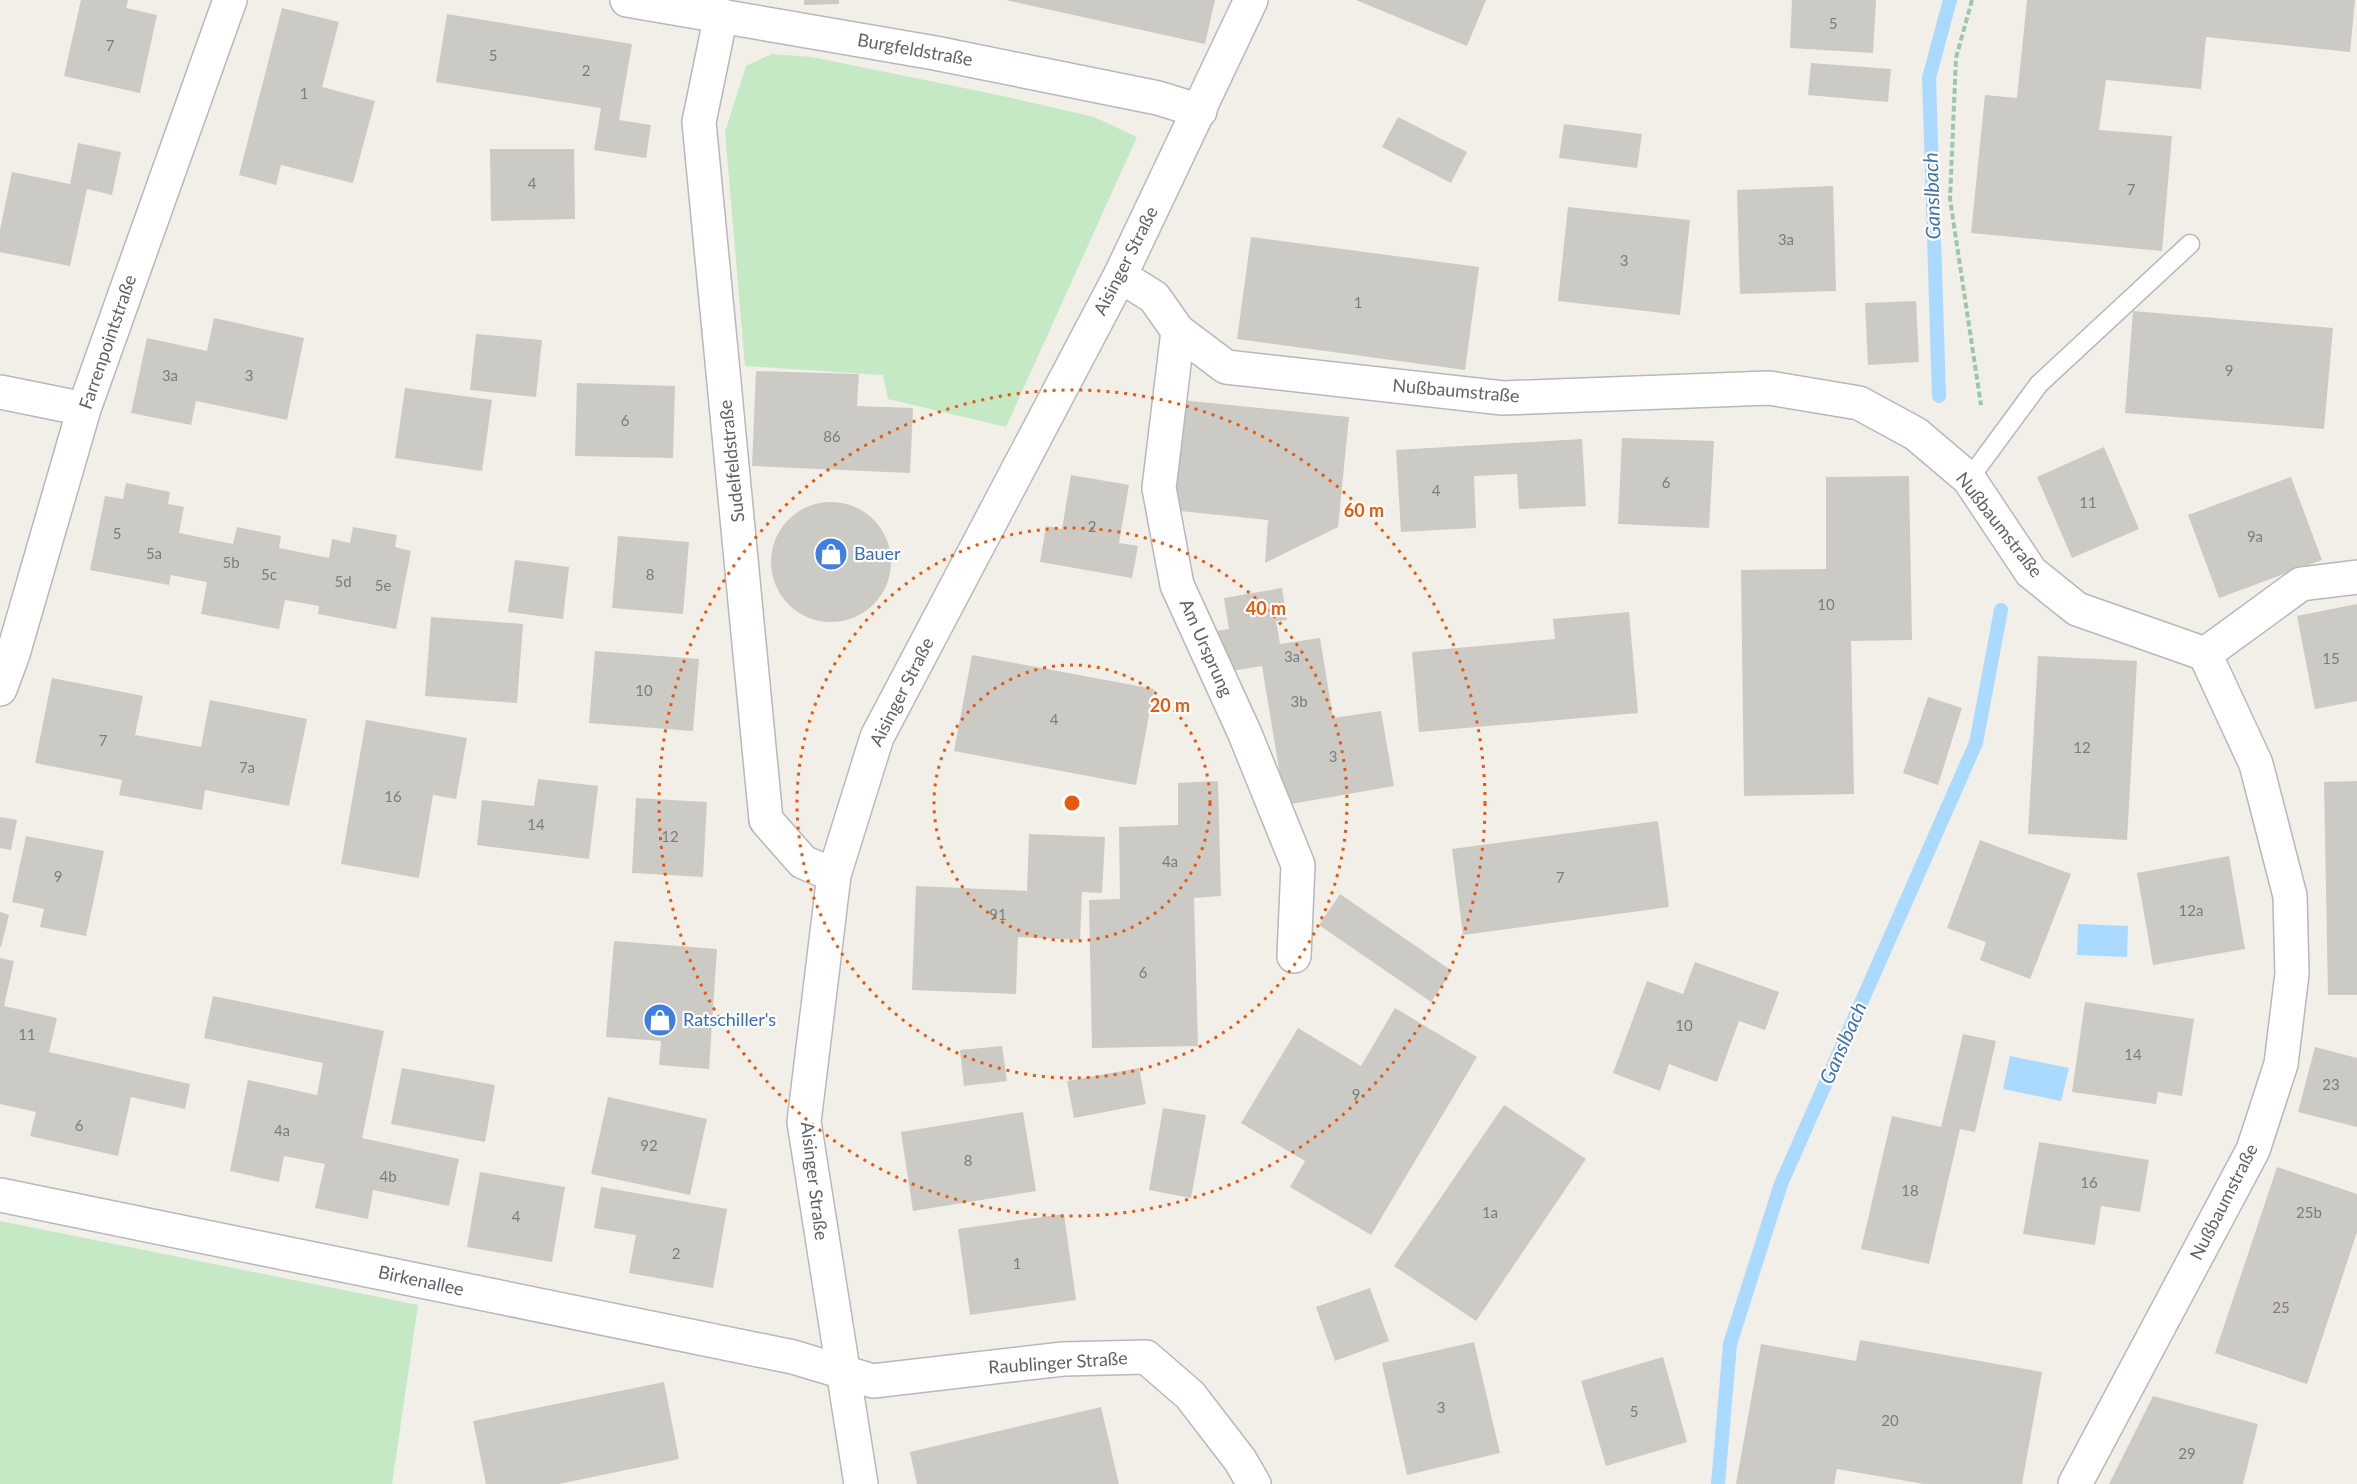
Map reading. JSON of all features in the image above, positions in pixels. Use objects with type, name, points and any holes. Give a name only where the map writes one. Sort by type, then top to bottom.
[{"type":"street","name":"Farrenpointstraße","points":[[0,689],[13,654],[84,409],[230,0]]},
{"type":"street","name":"Burgfeldstraße","points":[[627,0],[935,53],[1158,98],[1200,111]]},
{"type":"street","name":"Aisinger Straße","points":[[861,1484],[841,1370],[804,1122],[834,875],[877,737],[1120,276],[1251,0]]},
{"type":"street","name":"Sudelfeldstraße","points":[[721,15],[699,122],[766,820],[803,862],[834,875]]},
{"type":"street","name":"Nußbaumstraße","points":[[1120,276],[1154,297],[1178,331],[1226,367],[1503,398],[1769,388],[1859,402],[1916,434],[1969,479],[2031,572],[2077,609],[2205,654],[2256,764],[2290,896],[2292,974],[2281,1064],[2253,1150],[2076,1484]]},
{"type":"street","name":"Am Ursprung","points":[[1178,331],[1159,488],[1178,585],[1245,734],[1298,865],[1294,956]]},
{"type":"street","points":[[0,392],[84,409]]},
{"type":"street","points":[[2205,654],[2301,584],[2357,578]]},
{"type":"street","name":"Birkenallee","points":[[0,1195],[793,1357],[841,1370]]},
{"type":"street","name":"Raublinger Straße","points":[[841,1370],[873,1381],[1063,1359],[1146,1357],[1190,1395],[1240,1460],[1254,1484]]},
{"type":"lane","points":[[1969,479],[2038,384],[2190,244]]},
{"type":"path","points":[[1972,0],[1956,58],[1950,199],[1983,412]]},
{"type":"green space","points":[[772,54],[812,57],[1003,96],[1094,117],[1137,137],[1006,427],[888,399],[883,375],[745,366],[725,132],[746,66]]},
{"type":"green space","points":[[0,1221],[418,1305],[392,1484],[0,1484]]},
{"type":"water","points":[[2078,924],[2128,926],[2127,957],[2077,955]]},
{"type":"water","points":[[2010,1056],[2069,1068],[2061,1101],[2003,1089]]},
{"type":"building","points":[[81,0],[128,0],[126,8],[157,15],[140,93],[64,76]]},
{"type":"building","points":[[804,0],[839,0],[839,4],[804,5]]},
{"type":"building","points":[[1006,0],[1215,0],[1205,44]]},
{"type":"building","points":[[1356,0],[1486,0],[1467,46]]},
{"type":"building","points":[[1792,0],[1876,0],[1873,53],[1790,48]]},
{"type":"building","points":[[2027,0],[2355,0],[2350,52],[2206,37],[2201,89],[2106,80],[2099,130],[2172,136],[2162,251],[1971,233],[1985,95],[2017,98]]},
{"type":"building","points":[[282,8],[339,22],[322,87],[375,101],[353,183],[281,165],[276,185],[239,175]]},
{"type":"building","points":[[447,14],[632,44],[619,120],[651,125],[646,158],[594,150],[601,108],[436,82]]},
{"type":"building","points":[[1811,63],[1891,69],[1888,102],[1808,95]]},
{"type":"building","points":[[1398,117],[1467,152],[1451,183],[1382,147]]},
{"type":"building","points":[[1564,124],[1642,134],[1637,168],[1559,158]]},
{"type":"building","points":[[78,143],[121,152],[112,195],[87,189],[70,266],[0,252],[0,230],[12,172],[70,184]]},
{"type":"building","points":[[490,149],[574,149],[575,219],[491,221]]},
{"type":"building","points":[[1833,186],[1836,291],[1740,294],[1737,190]]},
{"type":"building","points":[[1568,207],[1690,220],[1680,315],[1558,301]]},
{"type":"building","points":[[1251,237],[1479,267],[1465,370],[1237,339]]},
{"type":"building","points":[[1916,301],[1919,362],[1868,365],[1865,303]]},
{"type":"building","points":[[2133,311],[2333,328],[2324,429],[2125,413]]},
{"type":"building","points":[[214,318],[304,338],[287,420],[196,401],[191,425],[131,413],[147,338],[207,351]]},
{"type":"building","points":[[476,334],[542,340],[536,397],[470,390]]},
{"type":"building","points":[[756,371],[859,374],[857,406],[913,408],[910,473],[752,466]]},
{"type":"building","points":[[577,383],[675,386],[673,458],[575,456]]},
{"type":"building","points":[[405,388],[492,400],[482,471],[395,458]]},
{"type":"building","points":[[1181,400],[1349,417],[1338,527],[1265,563],[1268,520],[1170,510]]},
{"type":"building","points":[[1622,438],[1714,441],[1709,528],[1618,524]]},
{"type":"building","points":[[1582,439],[1586,506],[1519,509],[1517,474],[1474,476],[1476,528],[1401,532],[1396,450]]},
{"type":"building","points":[[2104,447],[2139,529],[2072,558],[2037,477]]},
{"type":"building","points":[[1071,475],[1129,485],[1119,543],[1138,546],[1132,578],[1040,562],[1046,526],[1062,529]]},
{"type":"building","points":[[1909,476],[1912,640],[1851,641],[1854,794],[1744,796],[1741,570],[1826,569],[1826,477]]},
{"type":"building","points":[[2291,477],[2322,560],[2219,598],[2188,515]]},
{"type":"building","points":[[126,483],[170,492],[168,504],[184,507],[179,533],[233,544],[237,527],[281,536],[279,548],[329,558],[332,539],[350,543],[353,527],[397,535],[395,547],[411,551],[396,629],[318,614],[319,606],[285,600],[279,629],[201,614],[207,582],[171,575],[169,585],[90,570],[105,496],[123,499]]},
{"type":"building","name":"Bauer","points":[[831,502],[854,506],[874,519],[887,539],[891,562],[887,585],[874,605],[854,618],[831,622],[808,618],[788,605],[775,585],[771,562],[775,539],[788,519],[808,506]]},
{"type":"building","points":[[618,536],[689,542],[683,614],[612,608]]},
{"type":"building","points":[[515,560],[569,567],[563,619],[508,612]]},
{"type":"building","points":[[1282,588],[1287,620],[1276,621],[1280,644],[1320,638],[1333,718],[1381,711],[1394,786],[1285,805],[1262,666],[1224,672],[1216,631],[1229,629],[1224,598]]},
{"type":"building","points":[[2357,604],[2357,701],[2315,709],[2297,616]]},
{"type":"building","points":[[1629,612],[1638,713],[1419,732],[1412,652],[1555,639],[1553,619]]},
{"type":"building","points":[[431,617],[523,624],[517,703],[425,696]]},
{"type":"building","points":[[595,651],[699,659],[693,731],[589,723]]},
{"type":"building","points":[[972,655],[1154,689],[1136,785],[954,751]]},
{"type":"building","points":[[2038,656],[2137,661],[2127,840],[2028,834]]},
{"type":"building","points":[[52,678],[143,696],[135,735],[201,747],[210,700],[307,719],[289,806],[205,790],[202,810],[119,795],[122,780],[35,763]]},
{"type":"building","points":[[1928,697],[1962,708],[1938,785],[1903,773]]},
{"type":"building","points":[[366,720],[467,738],[456,799],[433,795],[419,878],[341,864]]},
{"type":"building","points":[[538,779],[598,786],[589,859],[477,845],[482,800],[534,806]]},
{"type":"building","points":[[1218,781],[1221,896],[1194,898],[1198,1046],[1092,1048],[1089,900],[1120,899],[1119,827],[1178,825],[1178,783]]},
{"type":"building","points":[[2357,781],[2357,995],[2328,995],[2324,782]]},
{"type":"building","points":[[636,798],[707,802],[703,877],[632,873]]},
{"type":"building","points":[[0,817],[17,820],[11,850],[0,848]]},
{"type":"building","points":[[1658,821],[1669,907],[1463,935],[1452,849]]},
{"type":"building","points":[[1029,834],[1105,837],[1102,893],[1082,892],[1080,940],[1018,937],[1016,994],[912,990],[916,886],[1027,891]]},
{"type":"building","points":[[26,836],[104,851],[86,936],[40,927],[44,909],[12,902]]},
{"type":"building","points":[[1980,840],[2071,874],[2030,979],[1980,960],[1986,942],[1947,928]]},
{"type":"building","points":[[2229,856],[2245,949],[2153,965],[2137,873]]},
{"type":"building","points":[[1340,894],[1452,971],[1431,1002],[1319,925]]},
{"type":"building","points":[[0,912],[9,915],[1,947],[0,947]]},
{"type":"building","name":"Ratschiller's","points":[[614,941],[717,949],[709,1069],[659,1065],[661,1041],[606,1037]]},
{"type":"building","points":[[0,958],[14,961],[4,1006],[57,1018],[49,1052],[190,1084],[185,1109],[131,1097],[118,1156],[30,1136],[36,1112],[0,1104]]},
{"type":"building","points":[[1695,962],[1779,992],[1765,1030],[1739,1021],[1717,1082],[1669,1064],[1660,1091],[1613,1073],[1647,981],[1683,994]]},
{"type":"building","points":[[213,996],[384,1031],[362,1138],[459,1159],[449,1206],[373,1190],[368,1219],[315,1208],[325,1164],[284,1156],[279,1182],[230,1171],[248,1080],[317,1095],[323,1063],[204,1038]]},
{"type":"building","points":[[2085,1002],[2194,1019],[2182,1096],[2158,1092],[2156,1104],[2072,1092]]},
{"type":"building","points":[[1395,1008],[1477,1057],[1371,1235],[1290,1187],[1305,1161],[1241,1123],[1298,1028],[1361,1066]]},
{"type":"building","points":[[1963,1034],[1996,1041],[1975,1132],[1960,1129],[1929,1264],[1861,1249],[1892,1116],[1941,1127]]},
{"type":"building","points":[[1002,1046],[1007,1081],[964,1086],[960,1050]]},
{"type":"building","points":[[2315,1047],[2357,1058],[2357,1127],[2298,1112]]},
{"type":"building","points":[[402,1068],[495,1085],[485,1142],[391,1124]]},
{"type":"building","points":[[1139,1068],[1146,1104],[1074,1118],[1067,1081]]},
{"type":"building","points":[[608,1097],[707,1119],[690,1195],[591,1174]]},
{"type":"building","points":[[1504,1105],[1586,1159],[1476,1321],[1394,1266]]},
{"type":"building","points":[[1163,1108],[1206,1115],[1191,1198],[1149,1190]]},
{"type":"building","points":[[1023,1112],[1036,1191],[913,1211],[901,1132]]},
{"type":"building","points":[[2039,1142],[2149,1160],[2140,1212],[2101,1206],[2095,1245],[2023,1234]]},
{"type":"building","points":[[2277,1167],[2357,1194],[2357,1232],[2307,1384],[2215,1353]]},
{"type":"building","points":[[480,1172],[565,1187],[552,1262],[467,1247]]},
{"type":"building","points":[[601,1187],[727,1209],[713,1288],[629,1273],[636,1235],[594,1228]]},
{"type":"building","points":[[1064,1214],[1076,1300],[970,1315],[958,1229]]},
{"type":"building","points":[[1370,1288],[1389,1341],[1335,1361],[1316,1307]]},
{"type":"building","points":[[1860,1340],[2042,1372],[2022,1484],[1924,1484],[1837,1469],[1834,1484],[1736,1484],[1761,1344],[1856,1361]]},
{"type":"building","points":[[1474,1342],[1500,1453],[1407,1475],[1382,1363]]},
{"type":"building","points":[[1663,1357],[1687,1442],[1606,1466],[1581,1381]]},
{"type":"building","points":[[664,1382],[679,1459],[559,1484],[486,1484],[473,1421]]},
{"type":"building","points":[[2153,1396],[2258,1424],[2243,1484],[2109,1484]]},
{"type":"building","points":[[1101,1407],[1119,1484],[917,1484],[910,1452]]},
{"type":"waterway","name":"Ganslbach","points":[[1939,396],[1929,78],[1950,0]]},
{"type":"waterway","name":"Ganslbach","points":[[1718,1484],[1730,1344],[1781,1184],[1976,743],[2001,610]]},
{"type":"place","name":"Bauer","points":[[831,554]]},
{"type":"place","name":"Ratschiller's","points":[[660,1020]]}]
